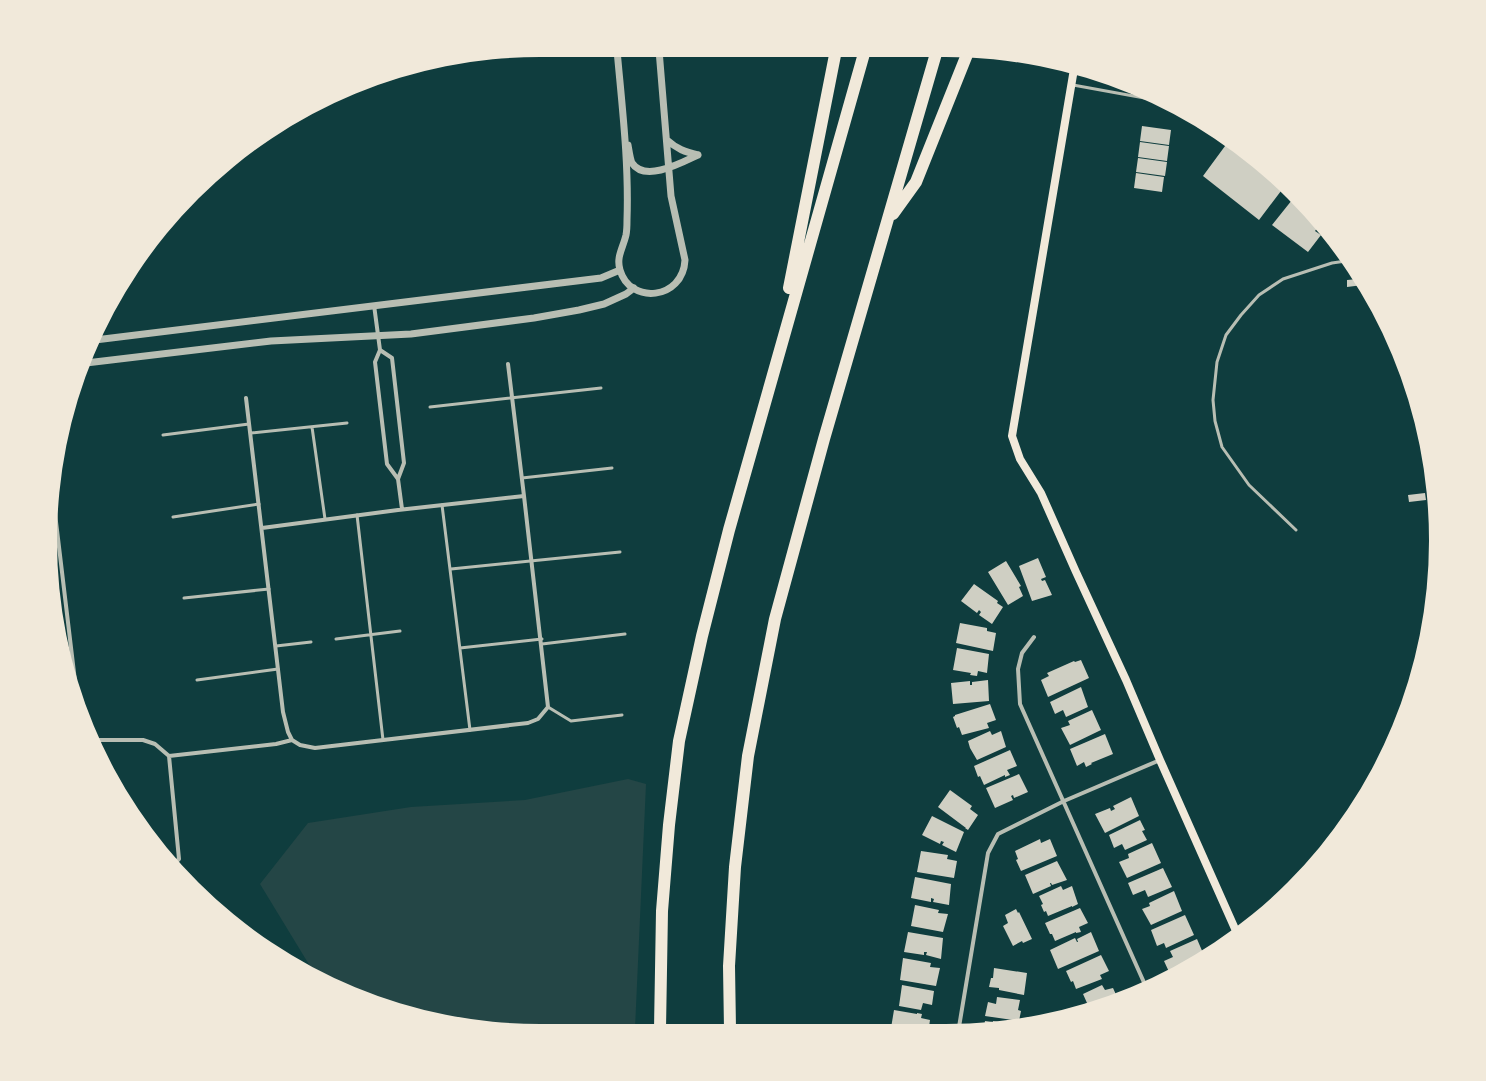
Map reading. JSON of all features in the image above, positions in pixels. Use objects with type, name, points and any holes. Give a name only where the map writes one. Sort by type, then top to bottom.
[{"type":"highway","points":[[771,379],[835,57]]},
{"type":"highway","points":[[660,1024],[662,911],[669,825],[680,741],[702,636],[729,530],[863,57]]},
{"type":"highway","points":[[730,1024],[729,966],[736,867],[748,756],[772,634],[824,439],[935,57]]},
{"type":"highway","points":[[888,221],[916,182],[966,58]]},
{"type":"main road","points":[[1073,74],[1012,436],[1020,460],[1041,493],[1126,680],[1235,928]]},
{"type":"street","points":[[618,57],[624,121],[627,220],[626,236],[619,258],[620,270],[627,283],[634,288],[650,294],[661,293],[671,288],[678,281],[684,267],[683,246],[672,196],[660,57]]},
{"type":"street","points":[[624,121],[632,162],[637,168],[646,171],[656,171],[669,168],[698,155],[684,152],[675,148],[666,140]]},
{"type":"street","points":[[101,339],[601,278],[620,270]]},
{"type":"street","points":[[91,362],[271,341],[411,334],[579,310],[604,304],[626,294],[634,288]]},
{"type":"street","points":[[374,305],[380,350],[374,362],[387,464],[398,480],[402,510]]},
{"type":"street","points":[[380,350],[392,358],[404,463],[398,480]]},
{"type":"street","points":[[246,398],[283,712],[288,732],[292,740],[300,745],[315,748],[528,723],[538,719],[548,707],[542,639],[508,364]]},
{"type":"street","points":[[262,528],[357,515],[524,496]]},
{"type":"street","points":[[57,532],[73,667]]},
{"type":"street","points":[[1034,637],[1022,653],[1018,669],[1020,704],[1143,981]]},
{"type":"street","points":[[100,740],[143,740],[155,744],[169,756],[178,860]]},
{"type":"street","points":[[169,756],[276,744],[292,740]]},
{"type":"street","points":[[960,1024],[988,853],[998,834],[1064,801],[1160,760]]},
{"type":"lane","points":[[1071,85],[1137,97]]},
{"type":"lane","points":[[1296,530],[1249,484],[1222,447],[1215,421],[1213,400],[1216,362],[1226,336],[1241,315],[1259,295],[1283,279],[1332,263],[1341,262]]},
{"type":"lane","points":[[430,407],[601,388]]},
{"type":"lane","points":[[251,433],[347,423]]},
{"type":"lane","points":[[163,435],[249,424]]},
{"type":"lane","points":[[312,427],[325,520]]},
{"type":"lane","points":[[522,478],[612,468]]},
{"type":"lane","points":[[173,516],[259,504]]},
{"type":"lane","points":[[442,505],[470,730]]},
{"type":"lane","points":[[357,515],[383,740]]},
{"type":"lane","points":[[451,569],[620,552]]},
{"type":"lane","points":[[184,598],[269,589]]},
{"type":"lane","points":[[336,639],[400,631]]},
{"type":"lane","points":[[542,644],[625,634]]},
{"type":"lane","points":[[460,648],[542,639]]},
{"type":"lane","points":[[276,646],[311,642]]},
{"type":"lane","points":[[196,680],[278,669]]},
{"type":"lane","points":[[548,707],[571,721],[622,715]]},
{"type":"shaded area","points":[[628,779],[646,784],[635,1024],[540,1024],[477,1020],[415,1008],[355,987],[309,964],[260,884],[308,823],[411,807],[525,800]]},
{"type":"building","points":[[1142,126],[1171,130],[1169,145],[1140,141]]},
{"type":"building","points":[[1140,142],[1169,146],[1167,161],[1138,157]]},
{"type":"building","points":[[1225,146],[1264,177],[1280,192],[1259,220],[1203,176]]},
{"type":"building","points":[[1138,158],[1167,162],[1165,176],[1136,172]]},
{"type":"building","points":[[1136,173],[1164,177],[1162,192],[1134,188]]},
{"type":"building","points":[[1290,202],[1320,236],[1308,252],[1272,225]]},
{"type":"building","points":[[1347,280],[1352,280],[1356,286],[1347,287]]},
{"type":"building","points":[[1425,493],[1426,500],[1409,502],[1408,495]]},
{"type":"building","points":[[1038,558],[1046,577],[1041,579],[1042,581],[1045,580],[1052,595],[1032,601],[1019,566]]},
{"type":"building","points":[[1006,561],[1021,586],[1019,587],[1023,596],[1008,605],[988,572]]},
{"type":"building","points":[[974,584],[998,601],[997,603],[1003,607],[992,624],[979,615],[981,612],[979,610],[977,613],[961,601]]},
{"type":"building","points":[[960,623],[987,628],[987,631],[996,633],[993,651],[956,643]]},
{"type":"building","points":[[957,648],[989,654],[987,673],[978,671],[977,676],[970,675],[971,673],[953,670]]},
{"type":"building","points":[[1081,660],[1089,678],[1048,697],[1041,680],[1049,676],[1047,673],[1074,661]]},
{"type":"building","points":[[988,680],[989,701],[953,704],[951,683],[970,681],[970,685],[972,685],[972,682]]},
{"type":"building","points":[[1081,687],[1088,707],[1066,717],[1063,710],[1055,714],[1050,702]]},
{"type":"building","points":[[990,704],[996,720],[987,723],[989,728],[962,735],[959,727],[957,728],[953,717],[955,715]]},
{"type":"building","points":[[1092,710],[1101,730],[1070,745],[1061,728],[1070,725],[1068,721]]},
{"type":"building","points":[[990,731],[992,735],[1001,731],[1006,747],[977,760],[968,741]]},
{"type":"building","points":[[1105,734],[1113,754],[1091,763],[1092,764],[1086,767],[1084,762],[1077,766],[1070,749]]},
{"type":"building","points":[[1010,750],[1017,766],[1007,770],[1010,775],[1005,777],[1005,775],[984,785],[980,776],[978,777],[974,766]]},
{"type":"building","points":[[1019,774],[1028,792],[1014,798],[1013,795],[1011,796],[1013,800],[995,808],[986,788]]},
{"type":"building","points":[[950,790],[972,806],[970,809],[978,815],[968,830],[938,807]]},
{"type":"building","points":[[1131,797],[1139,816],[1105,833],[1095,814],[1110,808],[1111,811],[1115,809],[1113,806]]},
{"type":"building","points":[[932,816],[964,832],[956,852],[942,845],[944,842],[941,841],[940,844],[922,835]]},
{"type":"building","points":[[1140,820],[1145,830],[1142,831],[1147,840],[1125,850],[1122,844],[1114,848],[1109,835]]},
{"type":"building","points":[[1040,839],[1041,843],[1050,839],[1057,856],[1021,871],[1016,860],[1018,859],[1015,851]]},
{"type":"building","points":[[1152,843],[1161,863],[1127,878],[1119,862],[1129,858],[1128,854]]},
{"type":"building","points":[[921,851],[948,855],[947,859],[957,861],[954,878],[917,872]]},
{"type":"building","points":[[1057,861],[1067,880],[1052,885],[1050,883],[1051,886],[1033,894],[1025,875]]},
{"type":"building","points":[[1163,868],[1172,887],[1148,897],[1145,890],[1133,895],[1128,883]]},
{"type":"building","points":[[915,877],[951,884],[949,905],[933,902],[934,899],[931,898],[931,902],[911,898]]},
{"type":"building","points":[[1061,886],[1063,890],[1072,886],[1078,904],[1048,916],[1046,911],[1044,912],[1041,905],[1043,904],[1039,896]]},
{"type":"building","points":[[1174,891],[1182,911],[1151,925],[1142,909],[1150,906],[1149,903]]},
{"type":"building","points":[[915,905],[939,910],[938,913],[948,914],[943,932],[911,926]]},
{"type":"building","points":[[1080,908],[1088,923],[1079,927],[1081,932],[1076,932],[1055,941],[1045,923]]},
{"type":"building","points":[[1016,909],[1018,913],[1019,912],[1032,939],[1023,943],[1022,941],[1013,946],[1003,926],[1008,923],[1005,915]]},
{"type":"building","points":[[1185,915],[1194,935],[1166,948],[1164,943],[1157,946],[1151,930]]},
{"type":"building","points":[[908,932],[943,938],[941,959],[926,955],[927,952],[924,952],[924,955],[904,952]]},
{"type":"building","points":[[1091,932],[1099,951],[1058,969],[1050,950],[1075,938],[1078,942],[1077,939]]},
{"type":"building","points":[[1197,939],[1202,950],[1168,969],[1164,961],[1173,957],[1170,951]]},
{"type":"building","points":[[1101,955],[1109,971],[1100,975],[1102,979],[1076,989],[1073,981],[1071,982],[1066,971]]},
{"type":"building","points":[[903,958],[931,963],[930,967],[940,968],[936,986],[900,980]]},
{"type":"building","points":[[994,968],[1027,973],[1024,995],[999,990],[999,988],[989,987],[991,978],[993,978]]},
{"type":"building","points":[[902,985],[934,991],[932,1005],[923,1003],[921,1010],[899,1006]]},
{"type":"building","points":[[1102,985],[1105,990],[1113,988],[1115,993],[1087,1003],[1083,994]]},
{"type":"building","points":[[997,997],[1020,1000],[1018,1010],[1021,1011],[1020,1018],[1011,1020],[985,1016],[988,1002],[996,1004]]},
{"type":"building","points":[[894,1010],[922,1014],[921,1018],[930,1020],[929,1024],[892,1024]]}]
